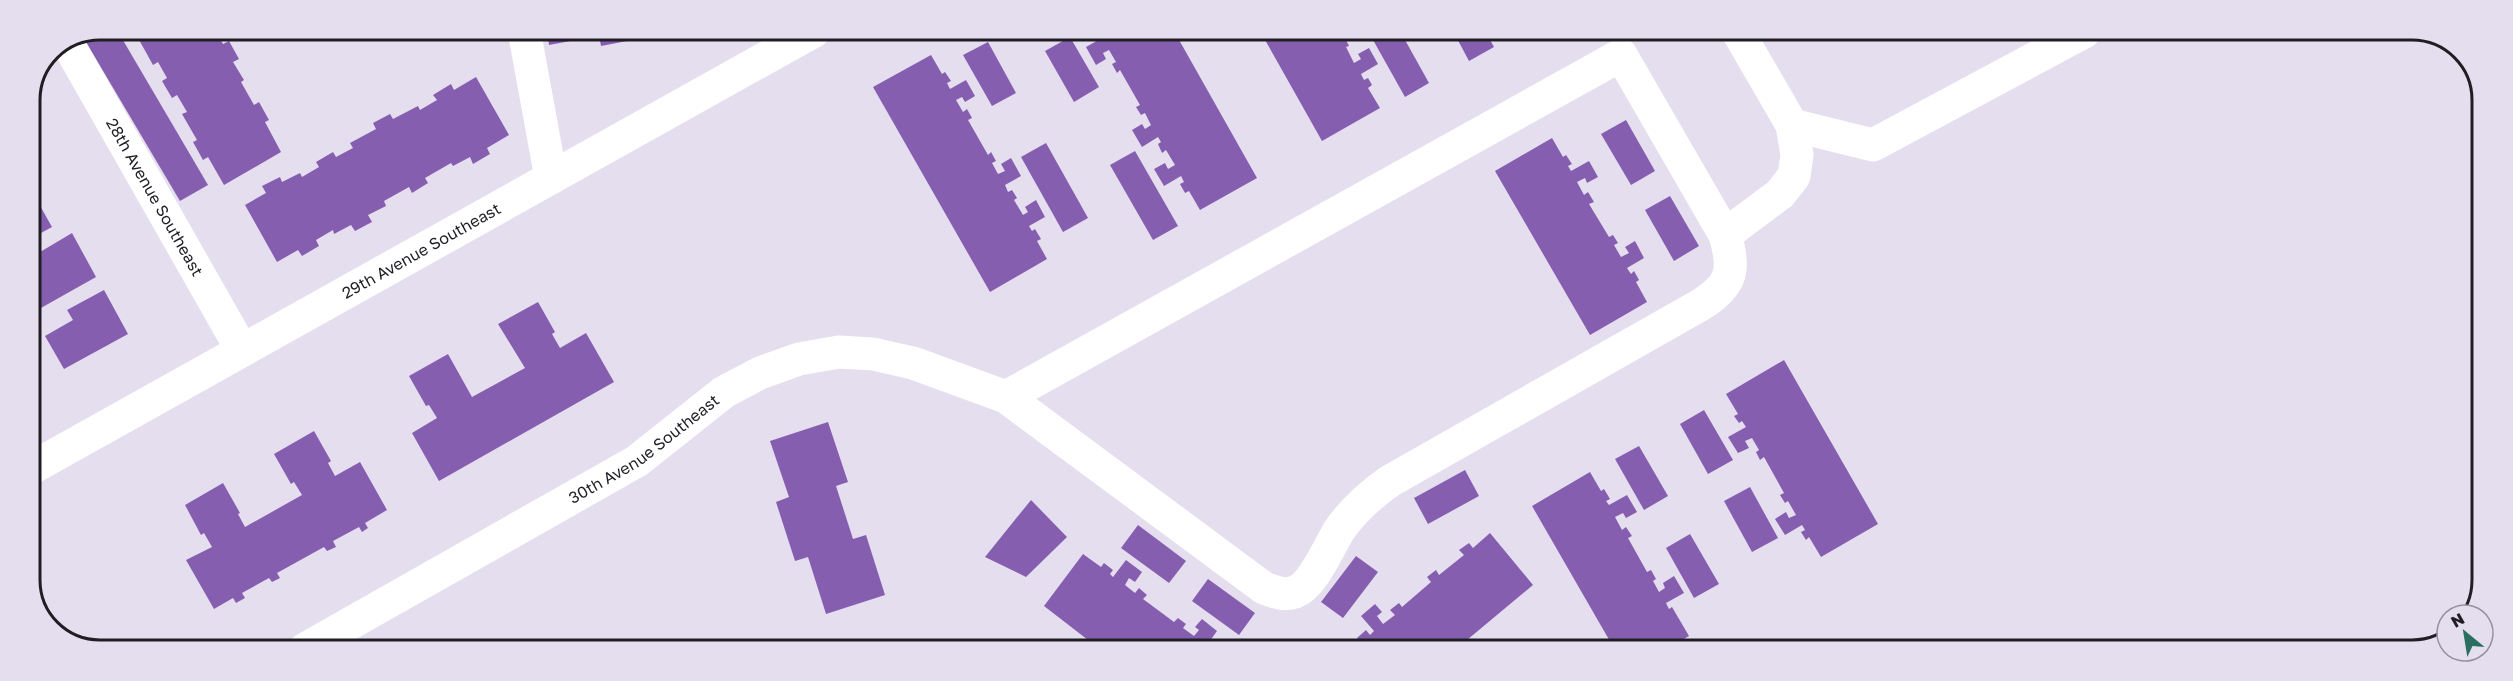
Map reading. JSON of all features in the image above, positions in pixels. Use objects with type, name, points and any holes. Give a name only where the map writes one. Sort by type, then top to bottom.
[{"type":"street","points":[[526,40],[551,178]]},
{"type":"street","name":"29th Avenue Southeast","points":[[41,463],[798,40]]},
{"type":"street","points":[[1006,397],[1621,55],[1725,235],[1780,194],[1794,176],[1797,155],[1792,125],[1743,40]]},
{"type":"street","points":[[1792,125],[1872,145],[2069,40]]},
{"type":"street","name":"28th Avenue Southeast","points":[[71,49],[242,350]]},
{"type":"street","name":"30th Avenue Southeast","points":[[321,640],[637,461],[724,392],[760,373],[799,359],[839,352],[873,354],[913,363],[1006,397],[1264,588],[1282,594],[1297,592],[1308,582],[1341,528],[1364,500],[1390,482],[1719,294],[1730,277],[1732,258],[1725,235]]},
{"type":"building","points":[[123,40],[208,185],[180,201],[86,43]]},
{"type":"building","points":[[139,40],[221,40],[223,44],[229,41],[239,59],[233,62],[244,80],[241,82],[254,105],[259,102],[269,120],[265,122],[281,152],[224,185],[208,157],[203,160],[193,142],[197,140],[182,114],[187,112],[177,95],[172,98],[162,81],[167,78],[158,62],[153,65]]},
{"type":"building","points":[[548,40],[576,40],[549,45]]},
{"type":"building","points":[[600,40],[632,40],[601,46]]},
{"type":"building","points":[[1065,40],[1072,40],[1099,87],[1074,102],[1045,51]]},
{"type":"building","points":[[1098,40],[1179,40],[1257,178],[1200,210],[1189,191],[1185,193],[1180,184],[1184,182],[1181,176],[1164,186],[1154,169],[1165,163],[1168,169],[1175,165],[1166,150],[1162,153],[1158,137],[1142,147],[1132,130],[1142,124],[1145,129],[1151,125],[1145,113],[1141,115],[1136,107],[1140,105],[1120,70],[1117,73],[1112,64],[1116,62],[1109,50],[1103,53],[1106,59],[1096,65],[1086,47]]},
{"type":"building","points":[[1265,40],[1346,40],[1349,46],[1346,47],[1354,63],[1361,59],[1358,54],[1369,48],[1378,64],[1361,74],[1364,80],[1368,78],[1372,85],[1368,88],[1380,108],[1322,141]]},
{"type":"building","points":[[1373,40],[1405,40],[1429,83],[1405,97]]},
{"type":"building","points":[[1458,40],[1490,40],[1494,47],[1469,61]]},
{"type":"building","points":[[988,42],[1016,93],[992,106],[963,55]]},
{"type":"building","points":[[931,55],[942,74],[945,72],[951,81],[947,83],[950,89],[966,80],[975,96],[965,102],[962,97],[956,100],[963,112],[967,109],[972,118],[968,120],[988,155],[991,152],[996,161],[992,163],[998,174],[1005,171],[1001,164],[1011,158],[1021,176],[1005,185],[1008,192],[1012,190],[1017,198],[1014,200],[1023,215],[1028,212],[1025,207],[1036,200],[1045,217],[1029,226],[1032,231],[1035,229],[1041,239],[1037,241],[1047,259],[990,292],[873,87]]},
{"type":"building","points":[[476,77],[509,135],[487,148],[490,154],[473,164],[470,157],[453,166],[451,163],[425,178],[428,183],[412,193],[409,187],[384,201],[386,206],[368,215],[372,222],[355,231],[351,225],[334,234],[333,230],[316,240],[319,246],[302,256],[298,250],[277,262],[245,205],[266,193],[262,186],[280,177],[282,182],[300,173],[302,177],[319,167],[316,162],[333,152],[336,157],[353,148],[350,143],[376,129],[373,123],[390,114],[393,119],[418,106],[420,110],[437,100],[433,95],[451,84],[454,90]]},
{"type":"building","points":[[1626,120],[1655,171],[1631,185],[1601,134]]},
{"type":"building","points":[[1552,138],[1563,157],[1566,155],[1572,164],[1568,166],[1571,171],[1589,161],[1598,177],[1587,183],[1585,178],[1577,182],[1584,195],[1588,192],[1594,202],[1589,204],[1609,237],[1613,235],[1618,243],[1614,245],[1621,257],[1629,253],[1625,247],[1635,241],[1644,258],[1627,268],[1631,274],[1634,271],[1639,280],[1636,282],[1647,302],[1590,335],[1495,171]]},
{"type":"building","points":[[1046,143],[1088,218],[1063,232],[1021,157]]},
{"type":"building","points":[[1135,151],[1178,226],[1153,240],[1110,165]]},
{"type":"building","points":[[1670,196],[1699,246],[1674,261],[1645,210]]},
{"type":"building","points":[[40,206],[52,227],[40,233]]},
{"type":"building","points":[[72,233],[96,277],[40,308],[40,252]]},
{"type":"building","points":[[104,290],[128,334],[64,369],[45,336],[73,320],[67,310]]},
{"type":"building","points":[[538,302],[555,332],[552,334],[560,348],[586,333],[614,382],[439,481],[412,433],[437,418],[429,405],[426,406],[409,376],[448,354],[472,397],[525,368],[498,324]]},
{"type":"building","points":[[1784,360],[1878,524],[1821,557],[1809,537],[1806,540],[1801,532],[1805,530],[1802,525],[1785,535],[1775,519],[1786,512],[1789,518],[1796,515],[1788,501],[1785,503],[1780,495],[1784,493],[1764,457],[1760,460],[1756,452],[1759,450],[1752,438],[1745,441],[1749,448],[1738,453],[1728,437],[1746,427],[1734,416],[1738,414],[1726,394]]},
{"type":"building","points":[[1704,410],[1733,460],[1708,474],[1680,424]]},
{"type":"building","points":[[828,422],[848,482],[836,486],[853,539],[866,535],[885,595],[826,614],[808,557],[795,561],[776,502],[789,497],[770,441]]},
{"type":"building","points":[[314,431],[331,461],[328,463],[335,476],[360,462],[387,510],[365,523],[368,528],[362,532],[359,527],[333,541],[336,547],[327,551],[324,547],[277,573],[280,578],[272,582],[269,578],[242,593],[245,598],[236,603],[233,598],[214,609],[186,560],[212,547],[204,533],[201,535],[185,505],[223,483],[245,527],[302,495],[294,482],[291,484],[274,454]]},
{"type":"building","points":[[1639,446],[1668,496],[1644,510],[1615,459]]},
{"type":"building","points":[[1465,470],[1479,496],[1428,524],[1414,498]]},
{"type":"building","points":[[1590,472],[1601,491],[1604,489],[1610,499],[1606,501],[1609,505],[1627,495],[1637,512],[1626,518],[1623,513],[1615,517],[1622,530],[1626,527],[1632,536],[1628,538],[1647,572],[1651,570],[1656,579],[1653,581],[1659,592],[1665,588],[1663,583],[1674,576],[1684,593],[1666,603],[1669,609],[1672,607],[1689,636],[1682,640],[1609,640],[1532,506]]},
{"type":"building","points":[[1750,487],[1778,538],[1752,552],[1724,501]]},
{"type":"building","points":[[1031,500],[1067,537],[1026,577],[985,557]]},
{"type":"building","points":[[1138,525],[1186,561],[1169,583],[1121,548]]},
{"type":"building","points":[[1490,533],[1533,585],[1467,640],[1358,640],[1357,638],[1366,630],[1370,635],[1374,631],[1361,616],[1375,604],[1382,612],[1377,616],[1383,624],[1395,615],[1390,610],[1399,603],[1402,607],[1431,582],[1427,577],[1436,570],[1439,575],[1464,555],[1459,550],[1469,543],[1473,548]]},
{"type":"building","points":[[1690,534],[1719,584],[1694,598],[1666,548]]},
{"type":"building","points":[[1083,554],[1101,567],[1104,563],[1113,570],[1110,574],[1113,577],[1126,560],[1142,572],[1135,582],[1129,578],[1125,585],[1135,593],[1139,588],[1147,595],[1143,599],[1174,622],[1178,618],[1186,624],[1183,628],[1194,636],[1199,630],[1195,627],[1202,619],[1217,631],[1211,640],[1088,640],[1044,606]]},
{"type":"building","points":[[1356,556],[1378,572],[1343,618],[1321,602]]},
{"type":"building","points":[[1208,579],[1255,613],[1239,635],[1192,601]]}]
